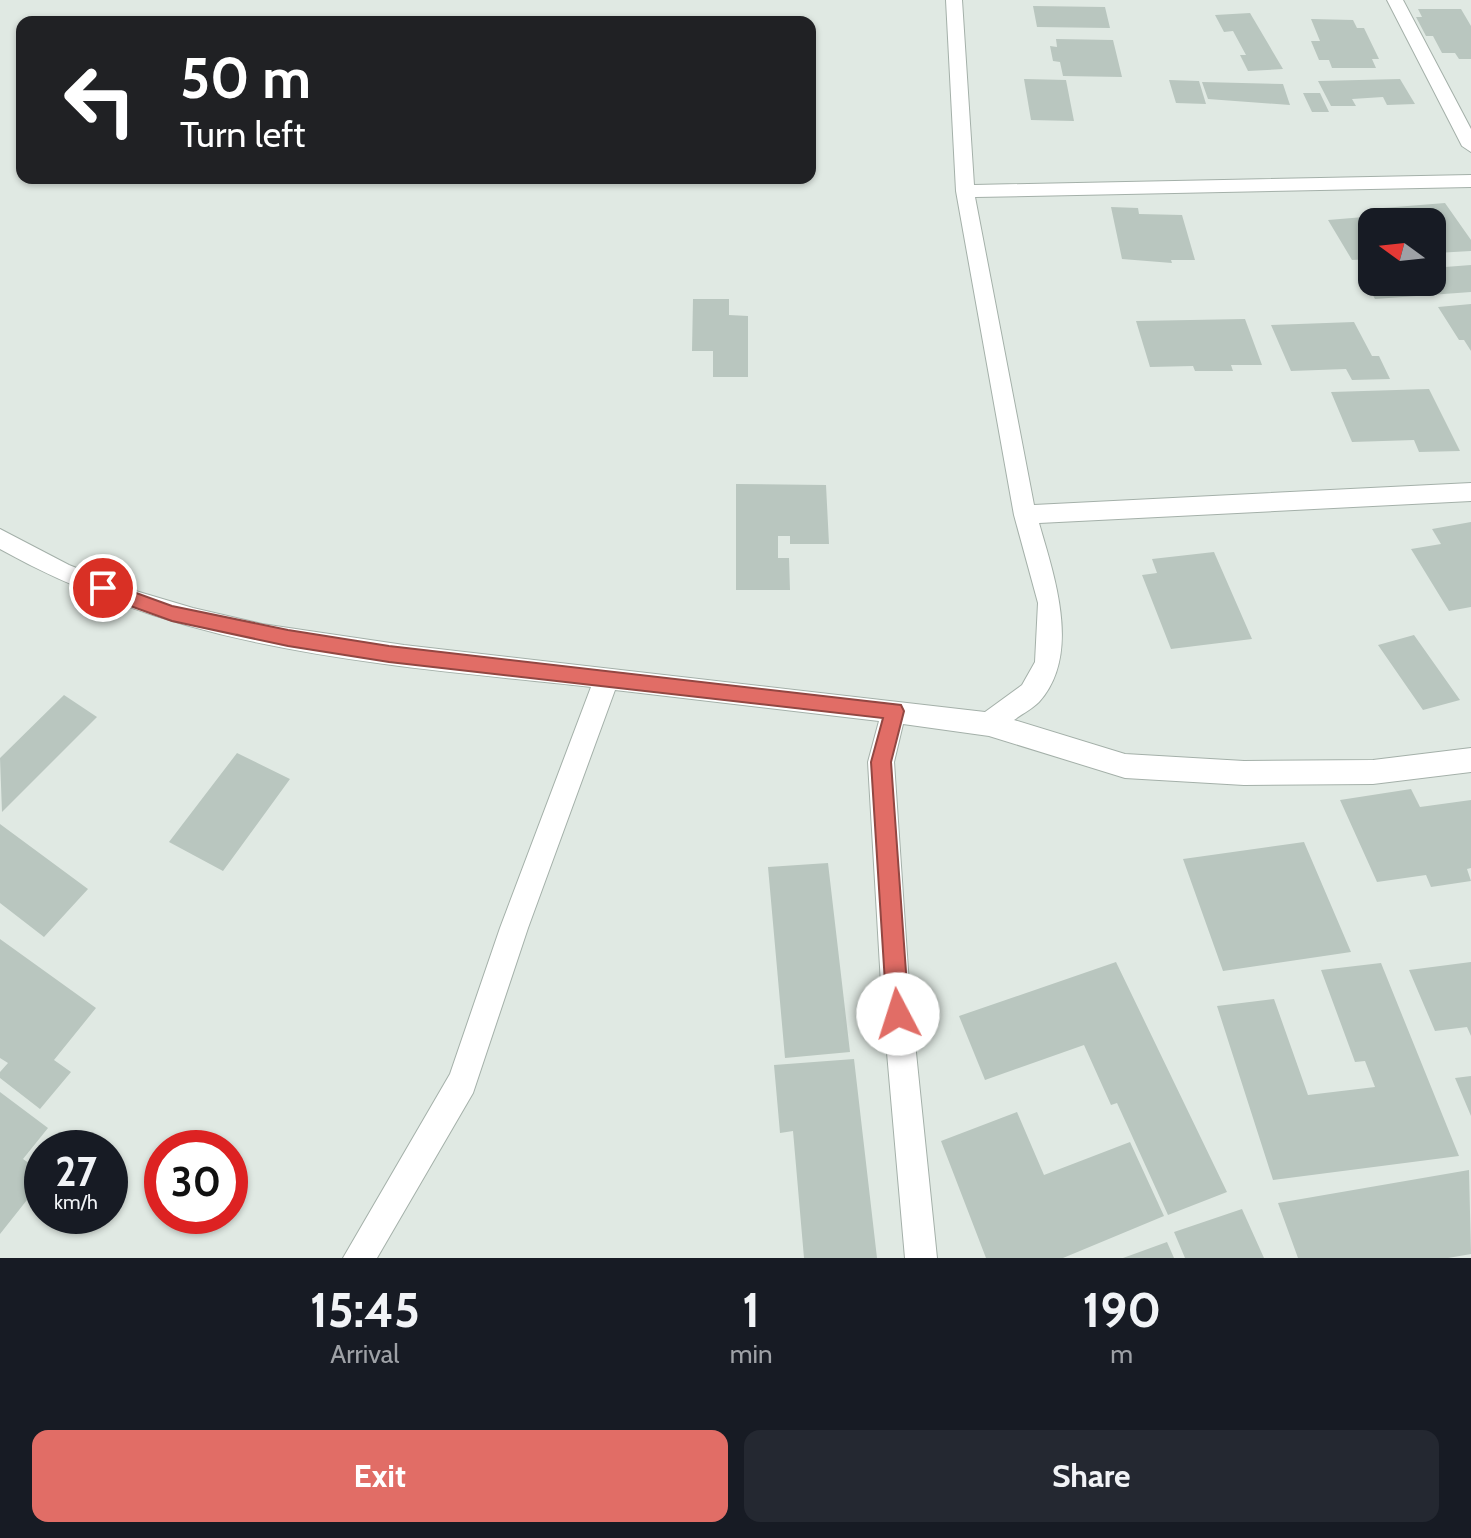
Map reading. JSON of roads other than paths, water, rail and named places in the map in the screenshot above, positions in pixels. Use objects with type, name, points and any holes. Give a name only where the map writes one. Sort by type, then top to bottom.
[{"type":"street","points":[[954,0],[965,191],[1025,515],[1050,603],[1047,663],[1031,693],[989,724]]},
{"type":"street","points":[[1395,0],[1471,146]]},
{"type":"street","points":[[965,191],[1471,181]]},
{"type":"street","points":[[1025,515],[1471,492]]},
{"type":"street","points":[[2,542],[81,580],[172,613],[288,638],[389,654],[989,724],[1125,766],[1244,773],[1373,772],[1471,760]]},
{"type":"street","points":[[359,1258],[462,1082],[514,928],[607,679]]},
{"type":"street","points":[[894,711],[881,762],[895,984],[921,1258]]}]
